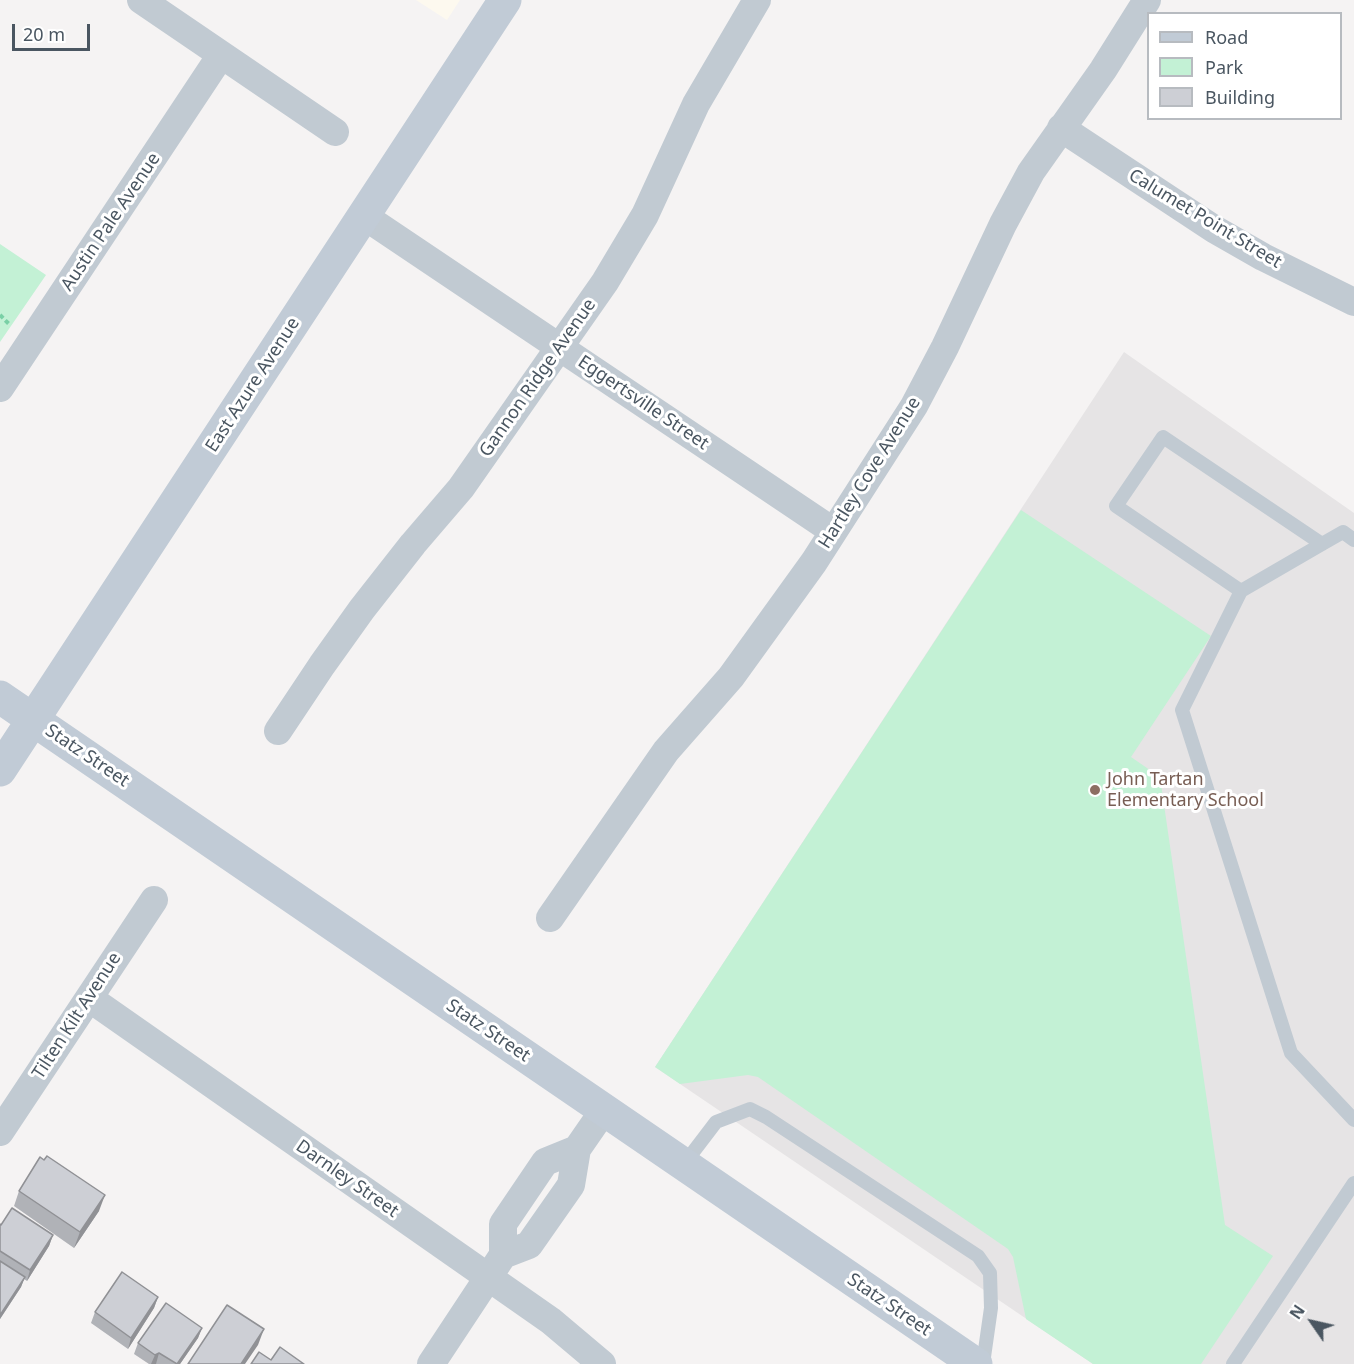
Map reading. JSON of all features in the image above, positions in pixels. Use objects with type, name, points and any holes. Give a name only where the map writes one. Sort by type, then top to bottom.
[{"type":"street","points":[[141,0],[335,132]]},
{"type":"street","name":"East Azure Avenue","points":[[0,770],[505,0]]},
{"type":"street","name":"Gannon Ridge Avenue","points":[[278,731],[362,609],[461,488],[605,282],[645,215],[696,104],[757,0]]},
{"type":"street","name":"Hartley Cove Avenue","points":[[550,918],[642,783],[731,677],[786,604],[914,406],[1031,172],[1102,70],[1147,0]]},
{"type":"street","name":"Austin Pale Avenue","points":[[0,388],[221,55]]},
{"type":"street","name":"Calumet Point Street","points":[[1061,128],[1224,234],[1263,257],[1354,302]]},
{"type":"street","name":"Eggertsville Street","points":[[364,216],[833,531]]},
{"type":"street","name":"Statz Street","points":[[0,697],[976,1364]]},
{"type":"street","name":"Tilten Kilt Avenue","points":[[0,1132],[154,900]]},
{"type":"street","name":"Darnley Street","points":[[89,998],[495,1266],[551,1321],[602,1364]]},
{"type":"street","points":[[431,1364],[495,1266],[503,1224],[545,1162],[577,1149],[604,1110]]},
{"type":"lane","points":[[1241,591],[1116,506],[1163,437],[1322,544]]},
{"type":"lane","points":[[1354,540],[1343,532],[1241,591],[1182,710],[1291,1053],[1354,1120]]},
{"type":"lane","points":[[684,1164],[716,1122],[750,1109],[766,1117],[978,1256],[990,1273],[991,1308],[983,1364]]},
{"type":"lane","points":[[1233,1364],[1354,1183]]},
{"type":"shaded area","points":[[416,0],[460,0],[447,20]]},
{"type":"shaded area","name":"John Tartan Elementary School","points":[[1124,352],[1354,513],[1354,1364],[1093,1364],[655,1067]]},
{"type":"green space","points":[[0,244],[46,275],[0,342]]},
{"type":"green space","points":[[1021,510],[1211,636],[1131,757],[1160,777],[1225,1225],[1273,1256],[1201,1364],[1093,1364],[1026,1319],[1013,1257],[1008,1249],[758,1077],[748,1075],[680,1084],[655,1067]]},
{"type":"building","points":[[47,1156],[105,1195],[80,1232],[19,1191],[40,1157],[44,1160]]},
{"type":"building","points":[[12,1208],[53,1235],[30,1270],[0,1251],[0,1224]]},
{"type":"building","points":[[0,1261],[25,1277],[0,1315]]},
{"type":"building","points":[[122,1272],[158,1297],[131,1338],[95,1312]]},
{"type":"building","points":[[166,1303],[202,1328],[177,1364],[159,1353],[155,1355],[138,1343]]},
{"type":"building","points":[[227,1305],[264,1329],[241,1364],[188,1364]]},
{"type":"building","points":[[280,1347],[304,1364],[251,1364],[259,1352],[271,1360]]},
{"type":"place","name":"John Tartan Elementary School","points":[[1095,790]]}]
